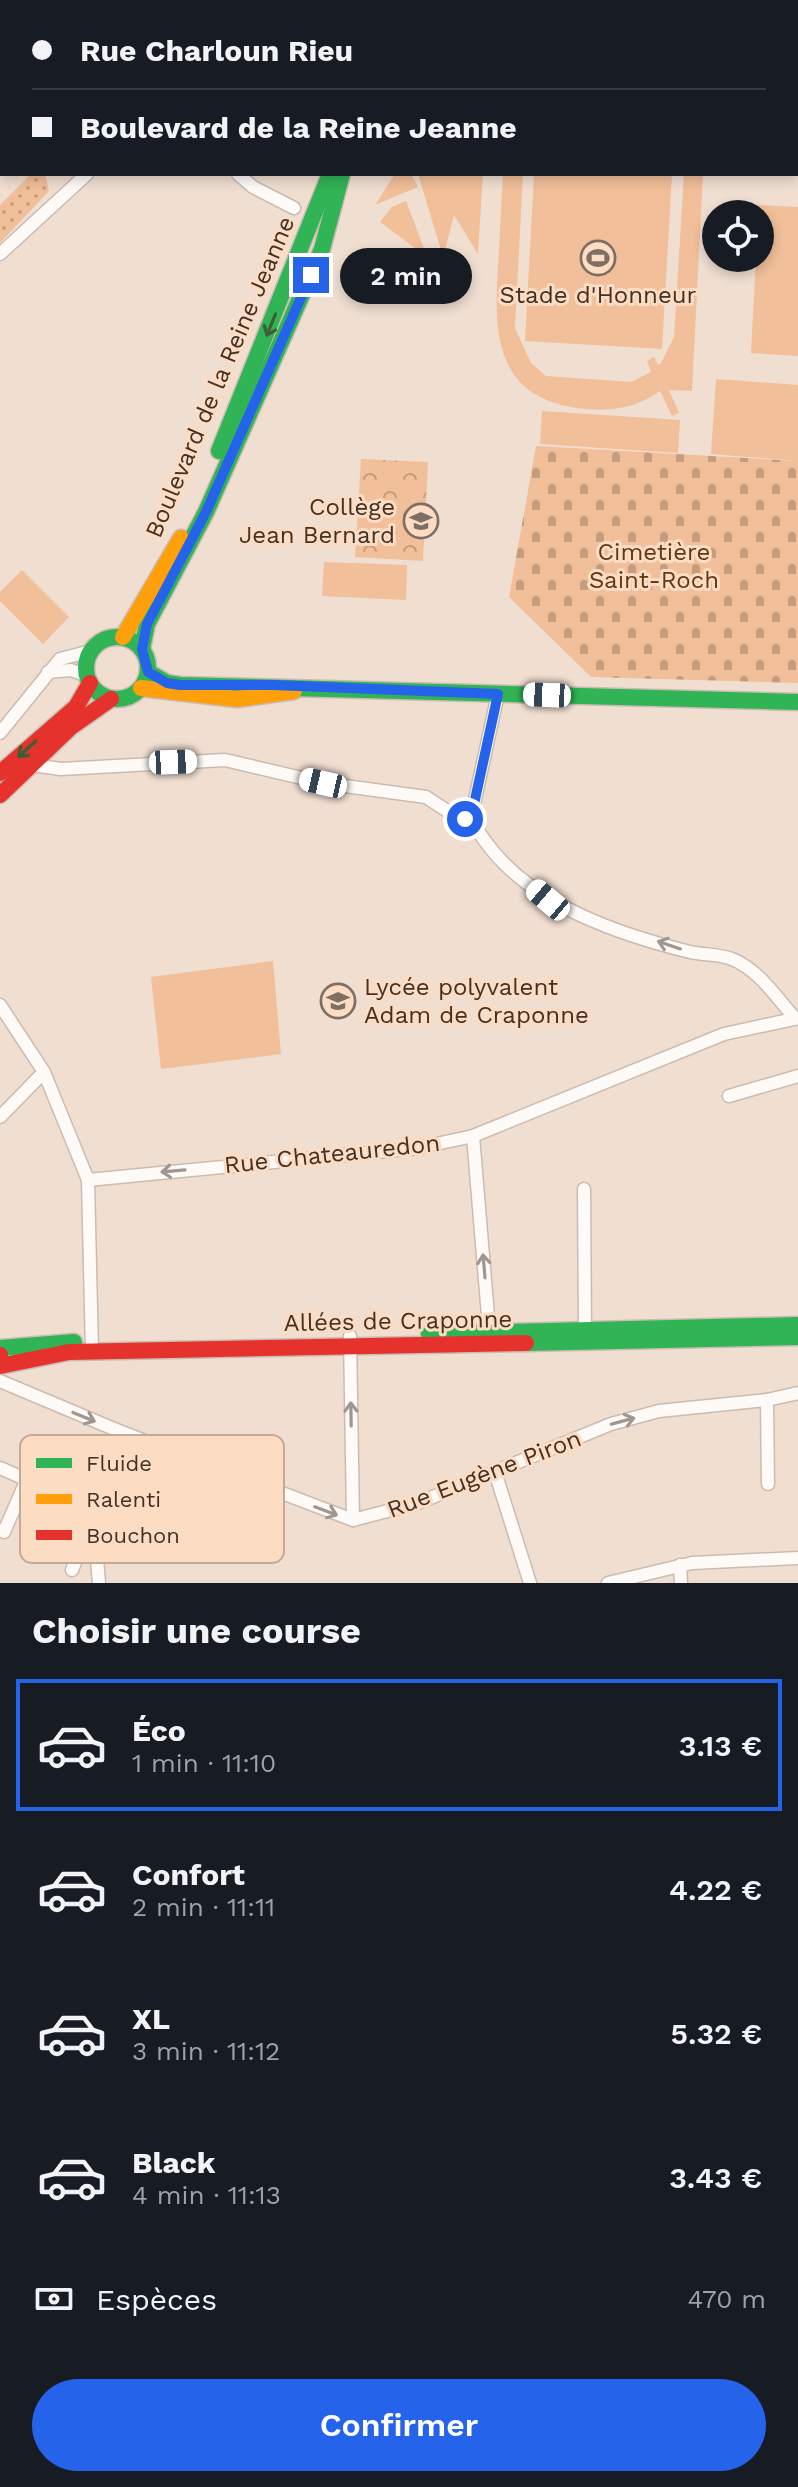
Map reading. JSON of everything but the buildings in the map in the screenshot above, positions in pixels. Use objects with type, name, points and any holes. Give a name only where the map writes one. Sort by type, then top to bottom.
[{"type":"main road","name":"Boulevard de la Reine Jeanne","points":[[123,637],[196,507],[329,176]]},
{"type":"main road","name":"Boulevard de la Reine Jeanne","points":[[142,649],[147,624],[206,512],[255,395],[291,323],[322,249],[341,176]]},
{"type":"main road","points":[[0,773],[76,707],[88,680],[91,651],[103,640],[123,637],[142,649],[148,672],[141,688],[128,698],[111,699],[71,727],[0,795]]},
{"type":"main road","points":[[148,672],[167,683],[180,685],[798,702]]},
{"type":"main road","points":[[88,680],[111,699]]},
{"type":"main road","points":[[141,688],[180,696],[274,697],[302,688]]},
{"type":"main road","name":"Allées de Craponne","points":[[490,1338],[585,1330],[798,1325]]},
{"type":"main road","name":"Allées de Craponne","points":[[0,1348],[490,1338],[798,1337]]},
{"type":"main road","name":"Allées de Craponne","points":[[0,1366],[92,1347]]},
{"type":"main road","points":[[0,1355],[0,1366]]},
{"type":"street","points":[[0,254],[85,176]]},
{"type":"street","points":[[240,176],[253,187],[294,208]]},
{"type":"street","points":[[0,733],[60,659],[91,651]]},
{"type":"street","points":[[48,672],[71,670],[88,680]]},
{"type":"street","points":[[498,694],[471,818],[495,855],[548,900],[637,937],[734,960],[764,979],[796,1018]]},
{"type":"street","points":[[32,765],[61,769],[225,760],[323,783],[426,797],[455,816],[471,818]]},
{"type":"street","points":[[0,1005],[44,1072],[88,1180],[92,1347]]},
{"type":"street","name":"Rue Chateauredon","points":[[88,1180],[418,1148],[473,1136],[724,1034],[796,1018]]},
{"type":"street","points":[[0,1117],[44,1072]]},
{"type":"street","points":[[729,1096],[798,1076]]},
{"type":"street","points":[[473,1136],[490,1338]]},
{"type":"street","points":[[584,1189],[585,1330]]},
{"type":"street","points":[[350,1341],[353,1520]]},
{"type":"street","name":"Rue Eugène Piron","points":[[0,1381],[130,1435]]},
{"type":"street","name":"Rue Eugène Piron","points":[[284,1494],[353,1520],[418,1503],[623,1421],[697,1405],[767,1400],[798,1393]]},
{"type":"street","points":[[767,1400],[768,1484]]},
{"type":"street","points":[[117,1435],[119,1431]]},
{"type":"street","points":[[0,1468],[20,1476]]},
{"type":"street","points":[[495,1472],[530,1583]]},
{"type":"street","points":[[0,1530],[4,1532],[20,1495]]},
{"type":"street","points":[[608,1583],[636,1580],[680,1565],[798,1558]]},
{"type":"street","points":[[72,1570],[75,1563]]},
{"type":"street","points":[[97,1563],[99,1583]]},
{"type":"street","points":[[680,1565],[681,1583]]},
{"type":"green space","points":[[29,176],[45,176],[49,191],[0,243],[0,205]]},
{"type":"green space","points":[[394,176],[412,176],[418,187],[375,205]]},
{"type":"green space","points":[[419,176],[483,176],[478,254],[454,215],[445,250],[441,250]]},
{"type":"green space","points":[[503,176],[523,176],[515,328],[531,363],[546,376],[631,382],[651,372],[647,361],[654,357],[658,365],[661,363],[674,337],[684,176],[703,176],[692,391],[669,390],[679,413],[672,416],[660,391],[629,406],[594,410],[546,400],[527,388],[513,373],[504,355],[499,335],[497,291]]},
{"type":"green space","name":"Stade d'Honneur","points":[[534,176],[672,176],[662,349],[525,341]]},
{"type":"green space","points":[[406,201],[425,251],[423,254],[380,222],[392,207]]},
{"type":"green space","points":[[774,206],[798,207],[798,356],[751,353],[755,272],[774,272]]},
{"type":"green space","points":[[716,379],[798,385],[798,461],[711,454]]},
{"type":"green space","points":[[542,411],[680,420],[678,453],[540,444]]},
{"type":"green space","name":"Cimetière Saint-Roch","points":[[536,446],[798,461],[798,683],[591,677],[509,597]]},
{"type":"green space","points":[[361,459],[428,462],[423,561],[355,557]]},
{"type":"green space","points":[[324,562],[407,565],[406,600],[322,596]]},
{"type":"green space","points":[[22,570],[69,617],[43,644],[0,601],[0,592]]},
{"type":"green space","points":[[273,961],[281,1054],[161,1069],[151,977]]},
{"type":"traffic: fast","points":[[219,451],[329,176]]},
{"type":"traffic: fast","points":[[142,649],[147,624],[206,512],[322,249],[341,176]]},
{"type":"traffic: fast","points":[[111,637],[123,637],[139,646],[146,656],[148,668],[146,680],[139,690],[123,699],[111,699],[91,685],[86,674],[86,662],[100,642],[111,637]]},
{"type":"traffic: fast","points":[[148,672],[167,683],[180,685],[798,702]]},
{"type":"traffic: fast","points":[[429,1334],[798,1325]]},
{"type":"traffic: fast","points":[[526,1343],[798,1337]]},
{"type":"traffic: fast","points":[[0,1348],[74,1342]]},
{"type":"traffic: slow","points":[[123,637],[181,538]]},
{"type":"traffic: slow","points":[[141,688],[237,699],[294,691]]},
{"type":"traffic: jam","points":[[0,773],[76,707],[90,683]]},
{"type":"traffic: jam","points":[[0,795],[71,727],[111,699]]},
{"type":"traffic: jam","points":[[0,1355],[0,1366],[69,1352],[526,1343]]},
{"type":"place","name":"Stade d'Honneur","points":[[598,258]]},
{"type":"place","name":"Collège Jean Bernard","points":[[421,521]]},
{"type":"place","name":"Lycée polyvalent Adam de Craponne","points":[[338,1001]]},
{"type":"route","points":[[311,275],[278,352],[255,395],[206,512],[147,624],[142,649],[148,672],[167,683],[180,685],[273,685],[498,694],[471,818],[465,819]]}]
